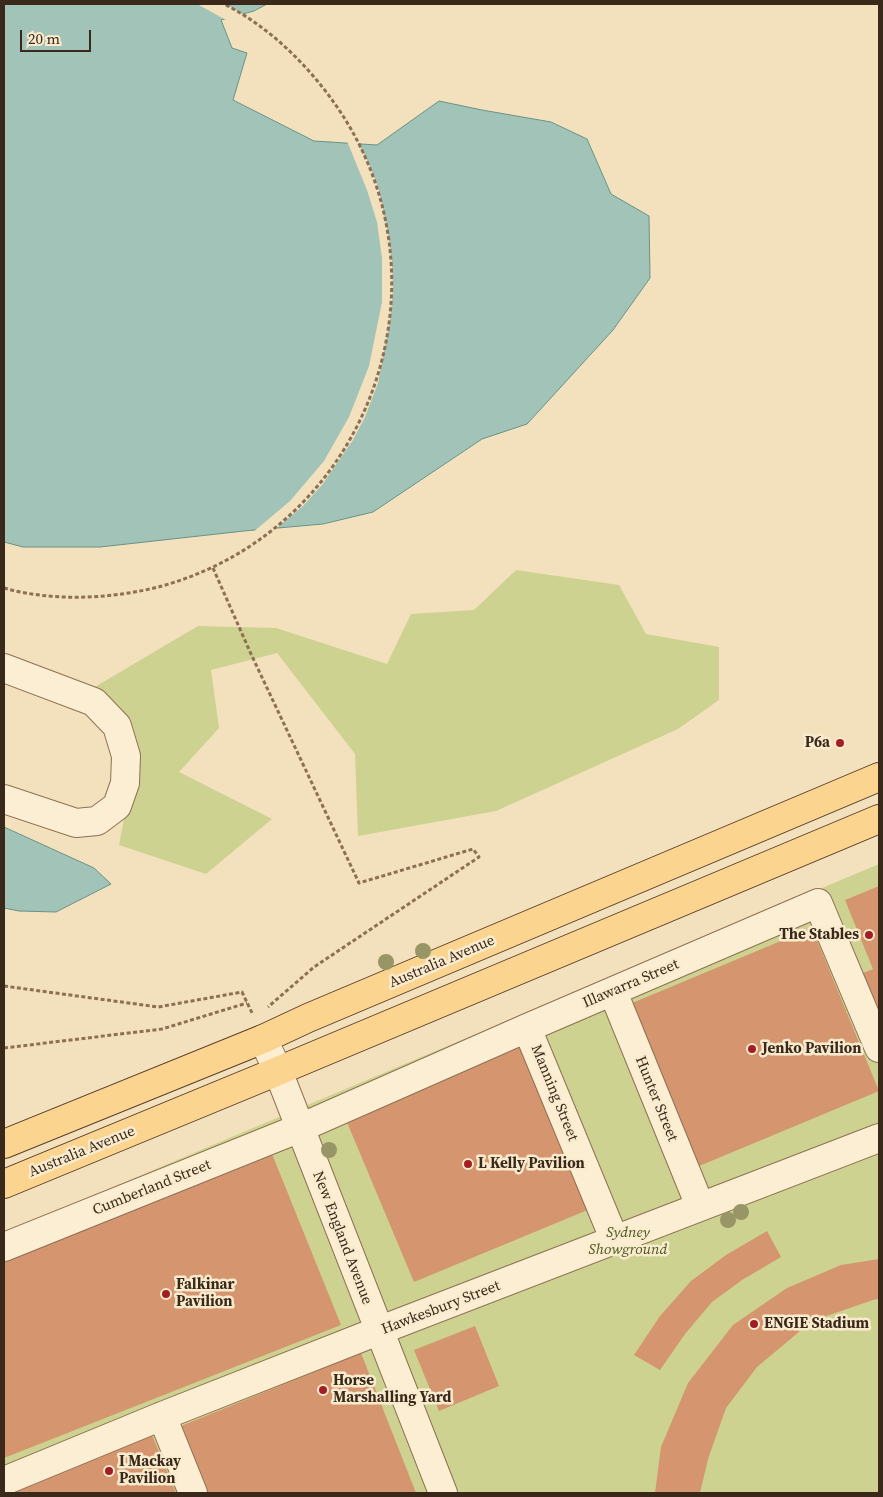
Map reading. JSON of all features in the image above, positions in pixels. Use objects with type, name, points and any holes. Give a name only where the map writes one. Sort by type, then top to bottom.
[{"type":"main road","name":"Australia Avenue","points":[[4,1144],[261,1027],[317,1014],[879,777]]},
{"type":"main road","name":"Australia Avenue","points":[[4,1184],[879,818]]},
{"type":"street","points":[[4,668],[94,702],[117,726],[126,756],[125,783],[117,806],[97,821],[76,823],[4,799]]},
{"type":"street","name":"Illawarra Street","points":[[296,1119],[527,1028],[818,903],[879,1048]]},
{"type":"street","name":"Hunter Street","points":[[613,992],[700,1206]]},
{"type":"street","name":"New England Avenue","points":[[261,1027],[378,1331],[443,1493]]},
{"type":"street","name":"Manning Street","points":[[527,1028],[615,1241]]},
{"type":"street","name":"Cumberland Street","points":[[4,1248],[296,1119]]},
{"type":"street","name":"Hawkesbury Street","points":[[4,1481],[162,1416],[378,1331],[879,1138]]},
{"type":"street","points":[[162,1416],[193,1493]]},
{"type":"path","points":[[4,588],[18,592],[78,598],[139,592],[176,582],[213,568],[249,547],[296,511],[334,466],[364,414],[384,358],[392,299],[390,240],[376,182],[352,128],[318,79],[276,38],[224,4]]},
{"type":"path","points":[[213,568],[251,654],[359,883],[473,848],[479,857],[314,967],[266,1009]]},
{"type":"path","points":[[4,986],[158,1007],[242,992],[253,1017],[261,1027]]},
{"type":"path","points":[[4,1048],[162,1029],[247,1003]]},
{"type":"green space","points":[[516,570],[619,585],[646,634],[719,647],[719,700],[678,729],[496,811],[358,836],[355,754],[277,653],[211,670],[219,728],[179,772],[272,819],[206,874],[119,845],[138,747],[93,688],[198,626],[276,628],[387,664],[411,614],[474,610]]},
{"type":"green space","name":"Sydney Showground","points":[[879,864],[879,1493],[4,1493],[4,1233]]},
{"type":"water","points":[[4,4],[267,4],[254,11],[221,20],[232,48],[247,53],[233,100],[314,141],[377,145],[439,101],[551,122],[587,139],[611,194],[649,216],[650,278],[613,330],[527,424],[482,439],[373,512],[323,524],[100,547],[23,547],[4,542]]},
{"type":"water","points":[[4,827],[94,868],[111,884],[56,912],[19,911],[4,908]]},
{"type":"pier","points":[[197,4],[225,4],[246,16],[228,21]]},
{"type":"pier","points":[[347,141],[357,141],[378,187],[388,233],[392,263],[393,291],[390,321],[378,383],[365,417],[353,440],[322,485],[303,506],[273,531],[252,533],[290,501],[324,461],[349,417],[369,366],[382,302],[382,258],[377,222],[367,190]]},
{"type":"building","name":"The Stables","points":[[879,886],[879,1025],[858,975],[873,969],[845,900]]},
{"type":"building","name":"Jenko Pavilion","points":[[812,928],[879,1091],[692,1169],[625,1006]]},
{"type":"building","name":"L Kelly Pavilion","points":[[523,1046],[590,1209],[414,1282],[346,1120]]},
{"type":"building","name":"Falkinar Pavilion","points":[[272,1154],[341,1325],[4,1458],[4,1262]]},
{"type":"building","points":[[767,1231],[781,1257],[742,1280],[712,1302],[685,1334],[660,1370],[634,1355],[660,1316],[691,1281],[726,1255]]},
{"type":"building","points":[[879,1259],[879,1299],[812,1321],[757,1367],[726,1408],[708,1459],[700,1493],[655,1493],[661,1447],[688,1383],[733,1325],[787,1288],[841,1265]]},
{"type":"building","points":[[475,1326],[499,1386],[439,1411],[414,1350]]},
{"type":"building","name":"Horse Marshalling Yard","points":[[361,1353],[416,1493],[208,1493],[181,1426]]},
{"type":"building","name":"I Mackay Pavilion","points":[[152,1435],[176,1493],[4,1493],[107,1453]]},
{"type":"place","name":"P6a","points":[[840,743]]},
{"type":"place","name":"The Stables","points":[[869,935]]},
{"type":"place","name":"Jenko Pavilion","points":[[752,1049]]},
{"type":"place","name":"L Kelly Pavilion","points":[[468,1164]]},
{"type":"place","name":"Falkinar Pavilion","points":[[166,1294]]},
{"type":"place","name":"ENGIE Stadium","points":[[754,1324]]},
{"type":"place","name":"Horse Marshalling Yard","points":[[323,1390]]},
{"type":"place","name":"I Mackay Pavilion","points":[[109,1471]]}]
